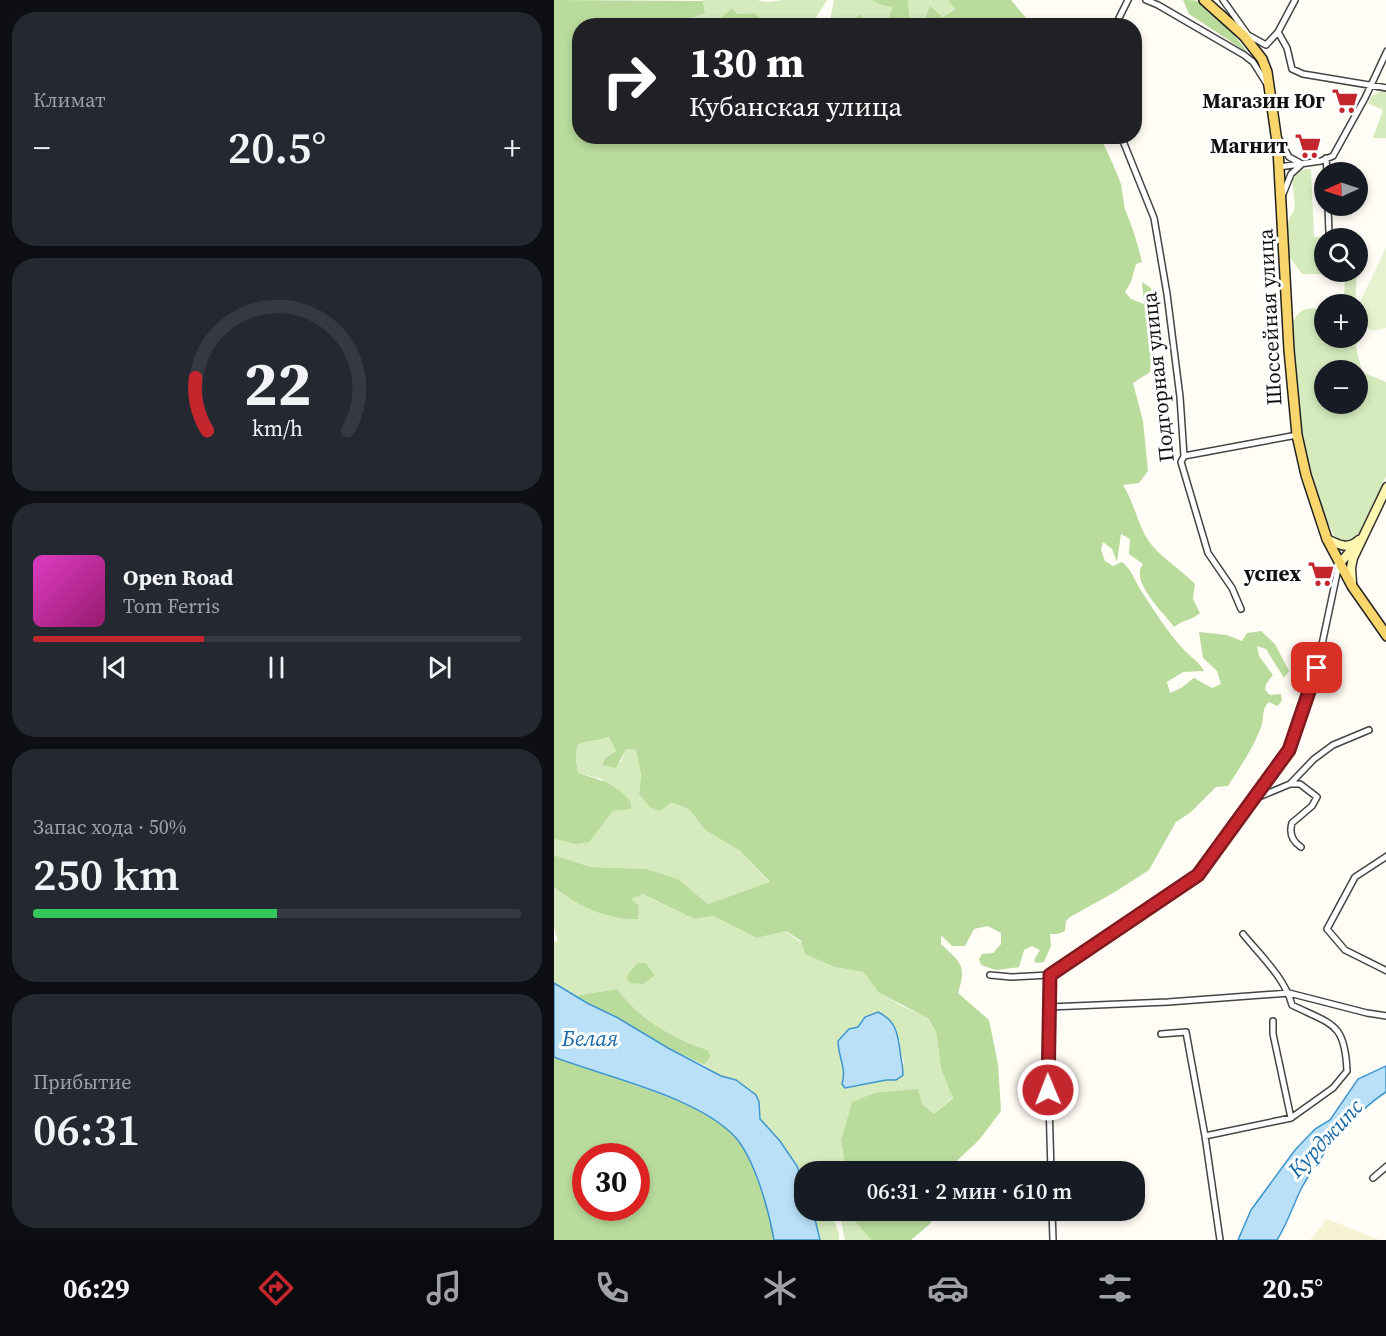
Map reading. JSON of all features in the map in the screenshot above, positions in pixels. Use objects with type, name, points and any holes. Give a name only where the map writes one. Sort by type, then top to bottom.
[{"type":"main road","name":"Шоссейная улица","points":[[1204,0],[1244,36],[1262,59],[1267,72],[1276,129],[1282,201],[1289,350],[1297,435],[1306,475],[1327,539],[1352,586],[1386,636]]},
{"type":"main road","points":[[1352,586],[1351,565],[1386,487]]},
{"type":"main road","points":[[1327,539],[1337,545],[1346,546],[1355,544],[1362,538]]},
{"type":"main road","points":[[1339,564],[1362,538]]},
{"type":"street","points":[[1119,18],[1128,0]]},
{"type":"street","points":[[1146,0],[1187,21],[1253,62],[1270,90]]},
{"type":"street","points":[[1223,0],[1248,35],[1266,45],[1278,32],[1295,0]]},
{"type":"street","points":[[1278,32],[1287,48],[1292,69],[1303,74],[1386,88]]},
{"type":"street","points":[[1279,167],[1333,156],[1386,51]]},
{"type":"street","points":[[1276,129],[1280,142],[1289,157],[1302,164]]},
{"type":"street","name":"Подгорная улица","points":[[1124,144],[1154,218],[1167,294],[1180,397],[1184,456],[1181,462],[1208,553],[1232,588],[1241,609]]},
{"type":"street","points":[[1326,158],[1326,162]]},
{"type":"street","points":[[1282,201],[1287,181],[1302,164]]},
{"type":"street","points":[[1184,456],[1297,435]]},
{"type":"street","points":[[990,975],[1011,977],[1050,975],[1198,875],[1289,750],[1317,668],[1339,564]]},
{"type":"street","points":[[1254,799],[1290,784],[1325,750],[1369,730]]},
{"type":"street","points":[[1290,784],[1300,784],[1317,797],[1312,806],[1292,823],[1291,835],[1301,847]]},
{"type":"street","points":[[1386,856],[1355,877],[1327,929],[1345,950],[1386,971]]},
{"type":"street","points":[[1205,1136],[1291,1118],[1333,1088],[1347,1071],[1342,1035],[1332,1025],[1292,1005],[1289,993],[1274,970],[1243,934]]},
{"type":"street","points":[[1050,975],[1050,1161]]},
{"type":"street","points":[[1049,1007],[1168,1002],[1289,993],[1386,1016]]},
{"type":"street","points":[[1273,1021],[1273,1034],[1291,1118]]},
{"type":"street","points":[[1161,1034],[1186,1032],[1205,1136],[1220,1240]]},
{"type":"street","points":[[1373,1178],[1386,1166]]},
{"type":"street","points":[[1052,1221],[1053,1240]]},
{"type":"shaded area","points":[[1327,1219],[1380,1240],[1310,1240]]},
{"type":"green space","points":[[554,0],[703,1],[705,13],[686,18],[572,18],[572,144],[1103,144],[1121,184],[1125,209],[1142,262],[1136,264],[1131,282],[1125,292],[1131,299],[1144,304],[1142,282],[1151,288],[1150,372],[1133,383],[1143,421],[1148,471],[1139,483],[1123,485],[1148,541],[1195,584],[1193,599],[1200,613],[1174,627],[1144,588],[1140,571],[1143,564],[1129,554],[1130,539],[1121,534],[1117,562],[1112,549],[1103,542],[1101,550],[1105,561],[1113,566],[1122,562],[1128,568],[1178,644],[1204,671],[1183,672],[1167,682],[1170,693],[1194,678],[1212,688],[1221,684],[1217,671],[1203,658],[1199,632],[1227,635],[1242,641],[1247,633],[1261,631],[1275,644],[1289,671],[1284,678],[1266,649],[1257,646],[1259,656],[1273,675],[1266,684],[1265,690],[1270,695],[1281,694],[1282,701],[1277,706],[1269,702],[1265,707],[1262,724],[1255,740],[1228,786],[1216,787],[1191,812],[1176,822],[1149,870],[1070,917],[1066,921],[1065,931],[1050,934],[1051,946],[1044,962],[1036,963],[1034,960],[1040,950],[1032,946],[1024,950],[1019,967],[996,970],[981,965],[979,959],[982,954],[993,953],[1001,944],[1001,933],[988,926],[974,929],[965,946],[952,946],[941,935],[941,944],[958,960],[962,970],[958,993],[989,1020],[998,1064],[1001,1111],[979,1140],[957,1161],[844,1161],[841,1141],[852,1102],[875,1093],[918,1089],[922,1104],[934,1114],[953,1098],[941,1069],[936,1032],[928,1018],[879,993],[864,972],[835,967],[805,954],[801,941],[786,931],[757,938],[713,916],[694,919],[643,894],[631,899],[639,906],[638,919],[615,917],[583,906],[554,887],[554,855],[591,867],[648,869],[678,879],[708,904],[770,882],[740,851],[705,830],[689,809],[671,803],[660,811],[650,807],[639,794],[641,774],[636,750],[626,749],[616,768],[602,765],[605,758],[616,751],[609,737],[577,745],[578,773],[613,786],[631,802],[631,809],[613,811],[589,842],[575,844],[554,839]]},
{"type":"green space","points":[[703,0],[767,2],[827,0],[816,18],[759,18],[755,13],[737,14],[726,18],[685,18],[705,13]]},
{"type":"green space","points":[[834,0],[871,0],[892,7],[888,18],[864,18],[860,14],[855,18],[830,18]]},
{"type":"green space","points":[[871,0],[908,0],[910,18],[888,18],[892,7]]},
{"type":"green space","points":[[908,0],[948,0],[955,8],[937,18],[910,18]]},
{"type":"green space","points":[[948,0],[1011,0],[1026,18],[925,18],[930,6],[942,17],[955,9]]},
{"type":"green space","points":[[1183,0],[1198,1],[1204,4],[1248,53],[1189,14]]},
{"type":"green space","points":[[732,8],[737,14],[755,13],[759,18],[721,18]]},
{"type":"green space","points":[[1386,90],[1386,138],[1373,138],[1383,110],[1368,103],[1372,96]]},
{"type":"green space","points":[[1311,169],[1314,274],[1302,274],[1288,255],[1286,225],[1294,210],[1292,180],[1298,172]]},
{"type":"green space","points":[[1386,248],[1386,328],[1373,331],[1368,328],[1368,294],[1364,294]]},
{"type":"green space","points":[[1345,282],[1356,282],[1356,294],[1344,294]]},
{"type":"green space","points":[[1314,308],[1314,348],[1356,348],[1359,360],[1314,360],[1314,414],[1368,414],[1368,374],[1386,382],[1386,476],[1359,536],[1349,544],[1336,541],[1331,528],[1324,519],[1308,469],[1299,413],[1293,324],[1297,315],[1302,311]]},
{"type":"green space","points":[[610,737],[616,751],[605,758],[602,765],[621,762],[626,749],[637,750],[641,774],[639,794],[689,809],[705,830],[740,851],[770,883],[708,904],[678,879],[649,869],[591,867],[554,855],[554,839],[575,844],[602,823],[613,811],[602,779],[578,773],[576,760],[577,745]]},
{"type":"green space","points":[[554,887],[568,898],[631,898],[643,894],[694,919],[713,916],[757,938],[785,931],[835,967],[865,972],[879,993],[927,1017],[936,1032],[941,1069],[953,1097],[934,1114],[922,1104],[841,1141],[844,1161],[794,1161],[794,1168],[760,1119],[759,1102],[736,1081],[721,1076],[704,1065],[711,1056],[708,1050],[658,1027],[635,1009],[617,989],[574,996],[554,983],[554,941],[558,942],[554,927]],"holes":[[[865,1017],[900,1041],[900,1053],[904,1062],[896,1080],[846,1088],[843,1084],[849,1029],[858,1027]]]},
{"type":"green space","points":[[637,963],[645,963],[655,975],[643,984],[630,983],[626,977]]},
{"type":"green space","points":[[617,989],[635,1009],[658,1027],[708,1050],[711,1056],[704,1065],[668,1048],[618,1018],[574,996]]},
{"type":"green space","points":[[554,1057],[673,1099],[714,1119],[726,1128],[743,1148],[755,1172],[769,1215],[774,1240],[554,1240]]},
{"type":"green space","points":[[815,1221],[834,1221],[839,1240],[820,1240]]},
{"type":"green space","points":[[841,1221],[855,1221],[871,1240],[845,1240]]},
{"type":"green space","points":[[855,1221],[932,1221],[911,1240],[871,1240]]},
{"type":"water","name":"Белая","points":[[554,983],[668,1048],[721,1076],[736,1080],[756,1095],[759,1102],[760,1119],[780,1141],[794,1162],[794,1221],[815,1221],[820,1240],[774,1240],[765,1201],[749,1159],[736,1138],[720,1124],[700,1111],[676,1100],[554,1057]]},
{"type":"water","points":[[878,1012],[884,1015],[895,1028],[903,1075],[896,1080],[845,1088],[842,1084],[843,1068],[838,1041],[849,1029],[858,1027],[865,1017]]},
{"type":"water","name":"Курджипс","points":[[1386,1066],[1386,1092],[1350,1123],[1317,1163],[1301,1189],[1277,1240],[1238,1240],[1251,1210],[1295,1150],[1315,1129],[1330,1120],[1358,1079]]},
{"type":"place","name":"Магазин Юг","points":[[1345,101]]},
{"type":"place","name":"Магнит","points":[[1308,146]]},
{"type":"place","name":"успех","points":[[1321,574]]},
{"type":"route","points":[[1048,1090],[1050,975],[1198,875],[1289,750],[1317,668]]}]
